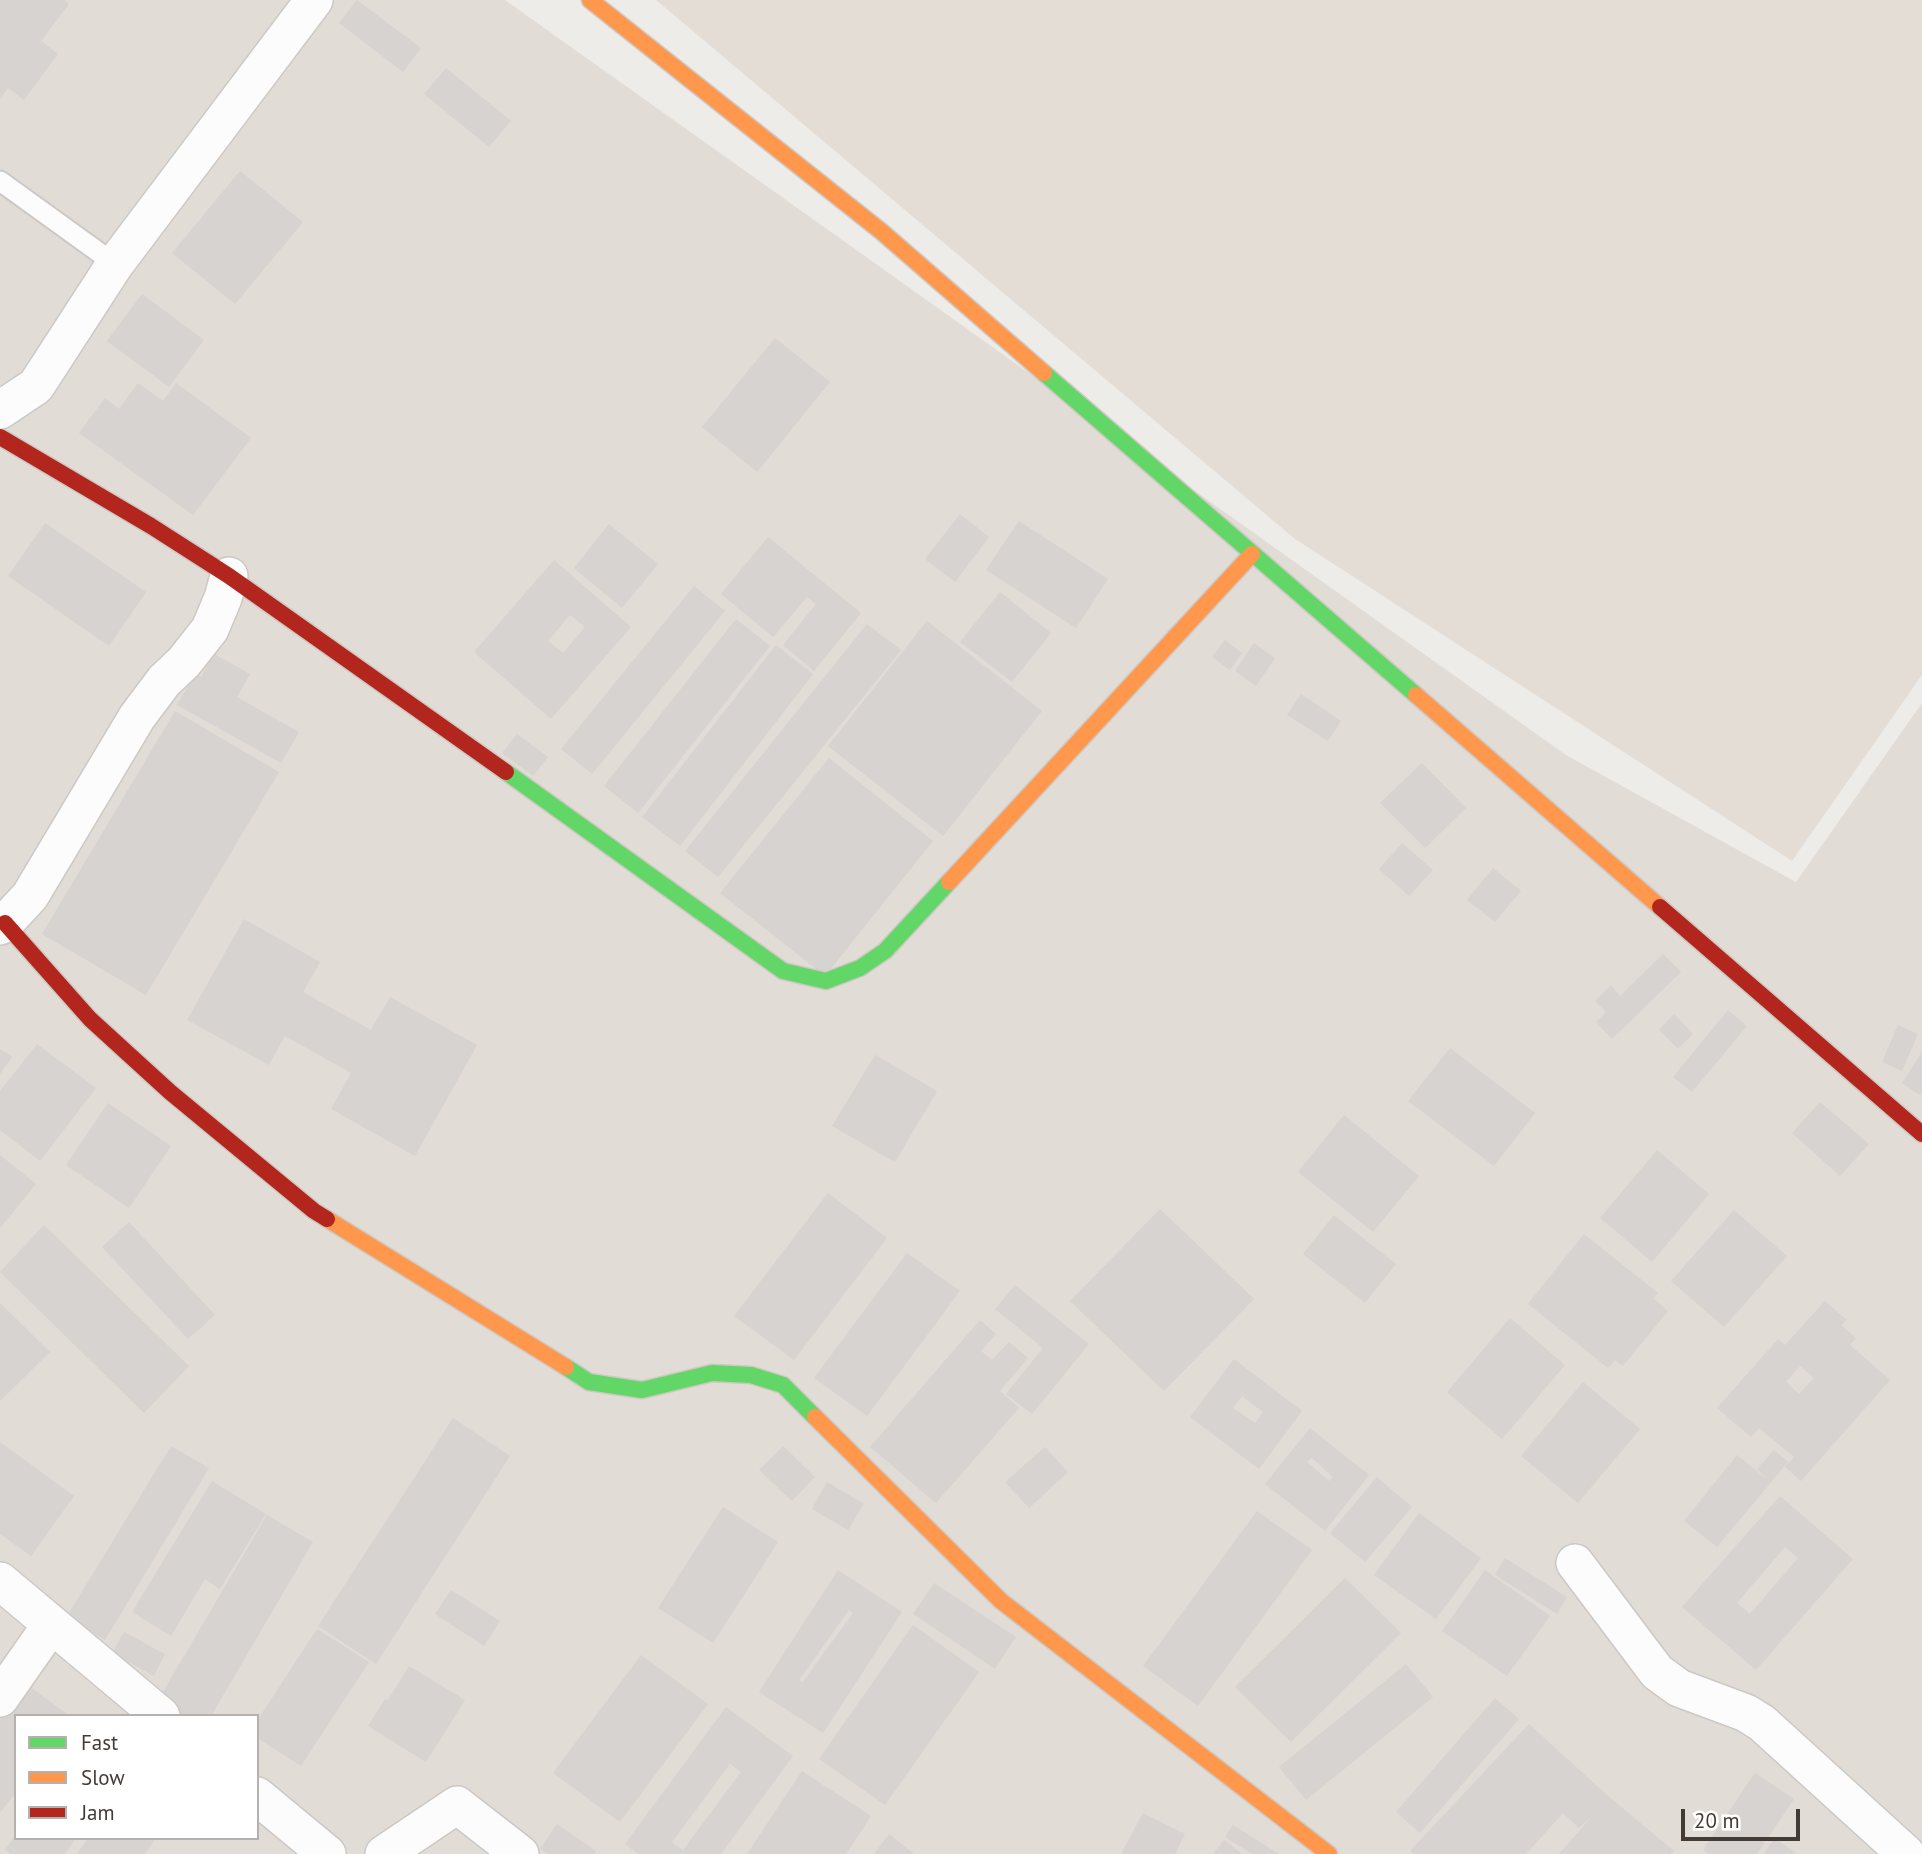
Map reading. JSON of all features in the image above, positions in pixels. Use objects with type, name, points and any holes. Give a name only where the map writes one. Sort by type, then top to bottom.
[{"type":"street","points":[[0,410],[36,386],[115,264],[314,0]]},
{"type":"street","points":[[590,0],[882,232],[1922,1134]]},
{"type":"street","points":[[0,437],[151,526],[229,576],[783,971],[826,981],[860,968],[885,951],[1252,554]]},
{"type":"street","points":[[229,576],[211,629],[164,681],[138,717],[30,896],[2,925],[90,1019],[170,1092],[314,1211],[589,1382],[642,1390],[712,1373],[751,1375],[783,1385],[1001,1601],[1329,1854]]},
{"type":"street","points":[[1575,1563],[1657,1672],[1679,1688],[1746,1713],[1762,1723],[1906,1854]]},
{"type":"street","points":[[0,1581],[159,1714]]},
{"type":"street","points":[[0,1698],[51,1625]]},
{"type":"street","points":[[259,1798],[327,1854]]},
{"type":"street","points":[[384,1854],[457,1805],[520,1854]]},
{"type":"lane","points":[[0,181],[115,264]]},
{"type":"shaded area","points":[[0,0],[505,0],[1566,755],[1796,882],[1922,703],[1922,1854],[0,1854]]},
{"type":"shaded area","points":[[656,0],[1922,0],[1922,675],[1792,861],[1295,539]]},
{"type":"building","points":[[0,0],[64,0],[69,4],[41,41],[58,54],[24,100],[8,88],[0,98]]},
{"type":"building","points":[[357,0],[421,48],[403,72],[339,23]]},
{"type":"building","points":[[446,68],[511,121],[489,147],[424,94]]},
{"type":"building","points":[[240,171],[303,222],[235,304],[172,253]]},
{"type":"building","points":[[142,294],[204,340],[169,387],[107,341]]},
{"type":"building","points":[[775,338],[830,382],[757,472],[702,427]]},
{"type":"building","points":[[138,383],[163,401],[176,383],[251,438],[193,515],[79,433],[105,398],[119,409]]},
{"type":"building","points":[[960,514],[989,537],[955,582],[925,559]]},
{"type":"building","points":[[1019,521],[1108,579],[1076,628],[986,570]]},
{"type":"building","points":[[45,523],[146,592],[109,646],[8,576]]},
{"type":"building","points":[[609,524],[658,564],[622,608],[574,568]]},
{"type":"building","points":[[768,537],[861,613],[814,671],[783,645],[816,604],[807,597],[773,637],[721,594]]},
{"type":"building","points":[[554,560],[631,627],[551,719],[474,652]],"holes":[[[570,615],[585,627],[563,653],[548,641]]]},
{"type":"building","points":[[694,586],[725,611],[592,774],[561,749]]},
{"type":"building","points":[[1000,592],[1051,633],[1012,682],[960,642]]},
{"type":"building","points":[[736,619],[770,646],[638,813],[604,786]]},
{"type":"building","points":[[927,621],[1042,711],[943,836],[828,746]]},
{"type":"building","points":[[867,624],[901,650],[718,877],[685,851]]},
{"type":"building","points":[[1225,640],[1242,653],[1230,670],[1212,657]]},
{"type":"building","points":[[1254,643],[1275,658],[1256,686],[1235,671]]},
{"type":"building","points":[[776,645],[813,674],[680,846],[642,817]]},
{"type":"building","points":[[214,654],[250,674],[237,697],[299,732],[281,763],[177,705],[195,673],[201,677]]},
{"type":"building","points":[[1301,694],[1341,721],[1328,741],[1287,715]]},
{"type":"building","points":[[175,711],[279,772],[146,995],[42,934]]},
{"type":"building","points":[[517,734],[548,757],[533,776],[502,753]]},
{"type":"building","points":[[829,758],[933,841],[825,976],[720,893]]},
{"type":"building","points":[[1422,763],[1466,808],[1425,848],[1380,803]]},
{"type":"building","points":[[1402,843],[1433,870],[1409,896],[1379,869]]},
{"type":"building","points":[[1493,868],[1521,891],[1495,922],[1467,900]]},
{"type":"building","points":[[244,919],[320,962],[303,992],[371,1030],[390,997],[477,1045],[415,1156],[331,1109],[351,1073],[285,1036],[269,1065],[187,1020]]},
{"type":"building","points":[[1663,954],[1681,972],[1612,1039],[1596,1022],[1606,1012],[1595,1001],[1611,985],[1620,996]]},
{"type":"building","points":[[1728,1010],[1747,1026],[1692,1092],[1673,1077]]},
{"type":"building","points":[[1674,1014],[1693,1034],[1678,1049],[1659,1030]]},
{"type":"building","points":[[1898,1025],[1918,1034],[1902,1071],[1882,1062]]},
{"type":"building","points":[[37,1044],[96,1088],[40,1161],[0,1130],[0,1091]]},
{"type":"building","points":[[1450,1048],[1535,1113],[1494,1166],[1408,1101]]},
{"type":"building","points":[[0,1049],[12,1057],[0,1074]]},
{"type":"building","points":[[1922,1052],[1922,1092],[1920,1095],[1902,1083]]},
{"type":"building","points":[[875,1055],[937,1091],[895,1162],[832,1126]]},
{"type":"building","points":[[1820,1102],[1869,1144],[1840,1176],[1792,1133]]},
{"type":"building","points":[[108,1103],[171,1146],[129,1208],[66,1165]]},
{"type":"building","points":[[1344,1115],[1419,1176],[1373,1232],[1298,1172]]},
{"type":"building","points":[[1657,1150],[1709,1194],[1652,1262],[1600,1218]]},
{"type":"building","points":[[0,1155],[36,1184],[0,1228]]},
{"type":"building","points":[[828,1193],[887,1238],[794,1360],[734,1316]]},
{"type":"building","points":[[1160,1209],[1254,1299],[1164,1391],[1070,1301]]},
{"type":"building","points":[[1734,1210],[1787,1256],[1724,1327],[1671,1281]]},
{"type":"building","points":[[1334,1215],[1396,1264],[1365,1303],[1303,1254]]},
{"type":"building","points":[[129,1222],[215,1315],[188,1339],[102,1247]]},
{"type":"building","points":[[44,1225],[189,1366],[144,1413],[0,1272]]},
{"type":"building","points":[[1584,1234],[1658,1293],[1653,1298],[1668,1311],[1623,1366],[1615,1360],[1608,1368],[1528,1304]]},
{"type":"building","points":[[907,1253],[960,1291],[867,1416],[814,1378]]},
{"type":"building","points":[[1015,1285],[1089,1344],[1032,1414],[1006,1394],[1043,1348],[995,1309]]},
{"type":"building","points":[[1825,1301],[1847,1320],[1841,1325],[1856,1338],[1850,1345],[1890,1380],[1801,1481],[1785,1467],[1794,1457],[1759,1428],[1751,1437],[1717,1408],[1778,1339],[1785,1345]],"holes":[[[1800,1366],[1814,1378],[1799,1394],[1786,1382]]]},
{"type":"building","points":[[0,1303],[50,1352],[0,1401]]},
{"type":"building","points":[[1510,1318],[1565,1365],[1502,1439],[1447,1392]]},
{"type":"building","points":[[980,1320],[996,1334],[981,1351],[992,1360],[1009,1342],[1028,1358],[1000,1391],[1019,1408],[936,1503],[870,1447]]},
{"type":"building","points":[[1234,1359],[1302,1411],[1259,1469],[1190,1417]],"holes":[[[1242,1396],[1263,1412],[1255,1423],[1233,1408]]]},
{"type":"building","points":[[1583,1382],[1640,1429],[1578,1503],[1521,1456]]},
{"type":"building","points":[[453,1418],[510,1456],[376,1664],[318,1626]]},
{"type":"building","points":[[1310,1428],[1369,1475],[1325,1531],[1265,1484]],"holes":[[[1312,1458],[1333,1477],[1329,1481],[1307,1462]]]},
{"type":"building","points":[[0,1442],[74,1496],[31,1556],[0,1534]]},
{"type":"building","points":[[171,1446],[209,1468],[105,1640],[67,1616]]},
{"type":"building","points":[[783,1446],[815,1477],[792,1501],[759,1470]]},
{"type":"building","points":[[1045,1447],[1068,1472],[1029,1508],[1005,1482]]},
{"type":"building","points":[[1774,1450],[1788,1462],[1717,1547],[1684,1521],[1737,1455],[1768,1480],[1757,1469]]},
{"type":"building","points":[[1377,1477],[1412,1507],[1365,1562],[1330,1533]]},
{"type":"building","points":[[212,1481],[266,1514],[220,1589],[205,1579],[171,1636],[132,1612]]},
{"type":"building","points":[[827,1482],[864,1504],[848,1530],[812,1509]]},
{"type":"building","points":[[1780,1496],[1853,1559],[1756,1670],[1682,1607]],"holes":[[[1785,1547],[1798,1558],[1750,1614],[1737,1603]]]},
{"type":"building","points":[[723,1507],[778,1542],[713,1643],[658,1608]]},
{"type":"building","points":[[1257,1511],[1312,1550],[1198,1706],[1143,1666]]},
{"type":"building","points":[[1419,1513],[1481,1558],[1436,1619],[1374,1575]]},
{"type":"building","points":[[267,1515],[313,1542],[212,1714],[178,1714],[157,1702]]},
{"type":"building","points":[[1505,1558],[1567,1597],[1557,1614],[1495,1575]]},
{"type":"building","points":[[838,1570],[902,1612],[823,1733],[759,1692]],"holes":[[[849,1610],[853,1613],[802,1683],[799,1680]]]},
{"type":"building","points":[[1485,1570],[1550,1616],[1507,1676],[1442,1631]]},
{"type":"building","points":[[1345,1578],[1401,1633],[1291,1742],[1235,1687]]},
{"type":"building","points":[[934,1583],[1016,1637],[995,1669],[913,1614]]},
{"type":"building","points":[[451,1590],[500,1621],[484,1646],[435,1614]]},
{"type":"building","points":[[913,1625],[979,1672],[885,1805],[819,1759]]},
{"type":"building","points":[[317,1629],[369,1662],[301,1766],[259,1739],[259,1718]]},
{"type":"building","points":[[124,1632],[165,1654],[154,1676],[112,1653]]},
{"type":"building","points":[[641,1655],[708,1704],[620,1822],[553,1773]]},
{"type":"building","points":[[1406,1664],[1433,1697],[1306,1800],[1279,1767]]},
{"type":"building","points":[[409,1666],[465,1700],[426,1762],[368,1726]]},
{"type":"building","points":[[26,1684],[67,1714],[14,1714],[14,1795],[0,1813],[0,1719]]},
{"type":"building","points":[[1495,1698],[1519,1719],[1420,1833],[1396,1812]]},
{"type":"building","points":[[726,1707],[793,1756],[721,1854],[638,1854],[625,1844]],"holes":[[[730,1764],[741,1772],[683,1850],[672,1842]]]},
{"type":"building","points":[[1529,1724],[1608,1796],[1674,1851],[1671,1854],[1559,1854],[1593,1815],[1579,1828],[1563,1813],[1526,1854],[1413,1854],[1410,1851]]},
{"type":"building","points":[[802,1771],[871,1816],[846,1854],[747,1854]]},
{"type":"building","points":[[1755,1773],[1794,1799],[1757,1854],[1709,1854],[1703,1850]]},
{"type":"building","points":[[1143,1813],[1185,1834],[1175,1854],[1121,1854]]},
{"type":"building","points":[[557,1824],[596,1851],[594,1854],[548,1854],[540,1849]]},
{"type":"building","points":[[1233,1825],[1279,1854],[1252,1854],[1225,1837]]},
{"type":"building","points":[[889,1834],[914,1854],[874,1854]]},
{"type":"building","points":[[14,1837],[14,1840],[75,1840],[65,1854],[11,1854],[5,1850]]},
{"type":"building","points":[[1775,1838],[1797,1854],[1763,1854]]},
{"type":"building","points":[[87,1840],[155,1840],[145,1854],[77,1854]]},
{"type":"building","points":[[1224,1840],[1242,1854],[1213,1854]]},
{"type":"traffic: fast","points":[[1044,373],[1416,695]]},
{"type":"traffic: fast","points":[[506,772],[783,971],[826,981],[860,968],[885,951],[949,882]]},
{"type":"traffic: fast","points":[[566,1367],[589,1382],[642,1390],[712,1373],[751,1375],[783,1385],[815,1417]]},
{"type":"traffic: slow","points":[[590,0],[882,232],[1044,373]]},
{"type":"traffic: slow","points":[[949,882],[1252,554]]},
{"type":"traffic: slow","points":[[1416,695],[1660,907]]},
{"type":"traffic: slow","points":[[327,1219],[566,1367]]},
{"type":"traffic: slow","points":[[815,1417],[1001,1601],[1329,1854]]},
{"type":"traffic: jam","points":[[0,437],[151,526],[229,576],[506,772]]},
{"type":"traffic: jam","points":[[1660,907],[1922,1134]]},
{"type":"traffic: jam","points":[[5,923],[90,1019],[170,1092],[327,1219]]}]
